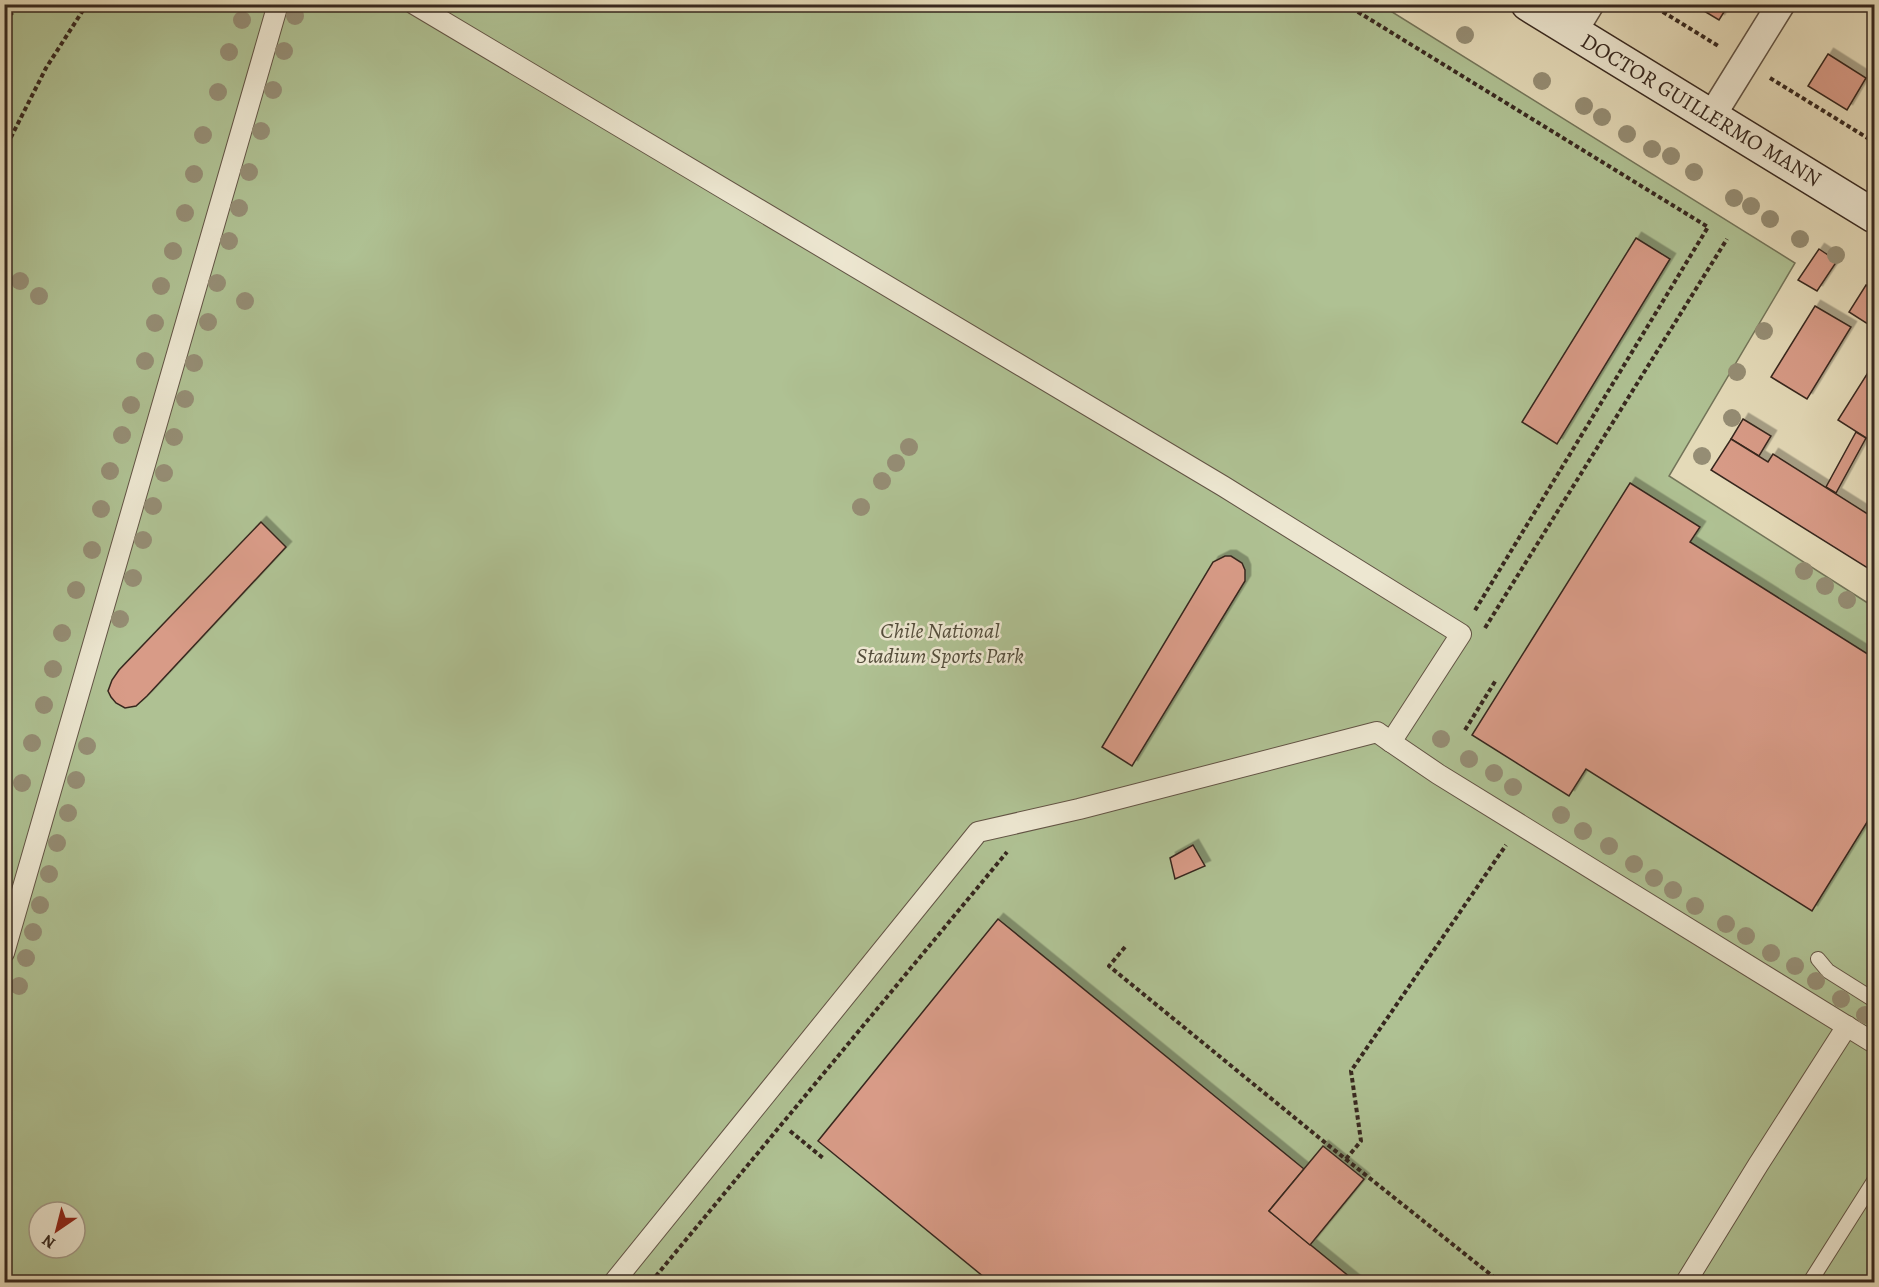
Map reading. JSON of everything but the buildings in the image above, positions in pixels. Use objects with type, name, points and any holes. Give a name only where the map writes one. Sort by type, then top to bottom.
[{"type":"main road","name":"DOCTOR GUILLERMO MANN","points":[[1528,4],[1874,216]]},
{"type":"street","points":[[4,953],[278,4]]},
{"type":"street","points":[[414,4],[1223,486],[1461,634],[1391,742]]},
{"type":"street","points":[[1573,32],[1590,4]]},
{"type":"street","points":[[1711,117],[1781,4]]},
{"type":"street","points":[[614,1282],[978,832],[1090,806],[1377,732],[1438,774],[1875,1043]]},
{"type":"street","points":[[1686,1282],[1847,1026]]},
{"type":"lane","points":[[1818,959],[1828,971],[1874,1000]]},
{"type":"lane","points":[[1810,1282],[1875,1181]]},
{"type":"path","points":[[4,21],[21,4]]},
{"type":"path","points":[[4,151],[46,68],[87,4]]},
{"type":"path","points":[[1346,4],[1708,227],[1461,634]]},
{"type":"path","points":[[1482,632],[1727,239]]},
{"type":"path","points":[[1465,730],[1496,680]]},
{"type":"path","points":[[1346,1159],[1361,1141],[1351,1071],[1521,825]]},
{"type":"path","points":[[651,1282],[1000,860],[1007,852],[1018,849]]},
{"type":"path","points":[[1125,947],[1109,966],[1500,1282]]},
{"type":"path","points":[[790,1131],[823,1158]]},
{"type":"green space","name":"Chile National Stadium Sports Park","points":[[5,5],[1381,5],[1795,263],[1669,476],[1874,607],[1874,1272],[1868,1282],[5,1282]]}]
